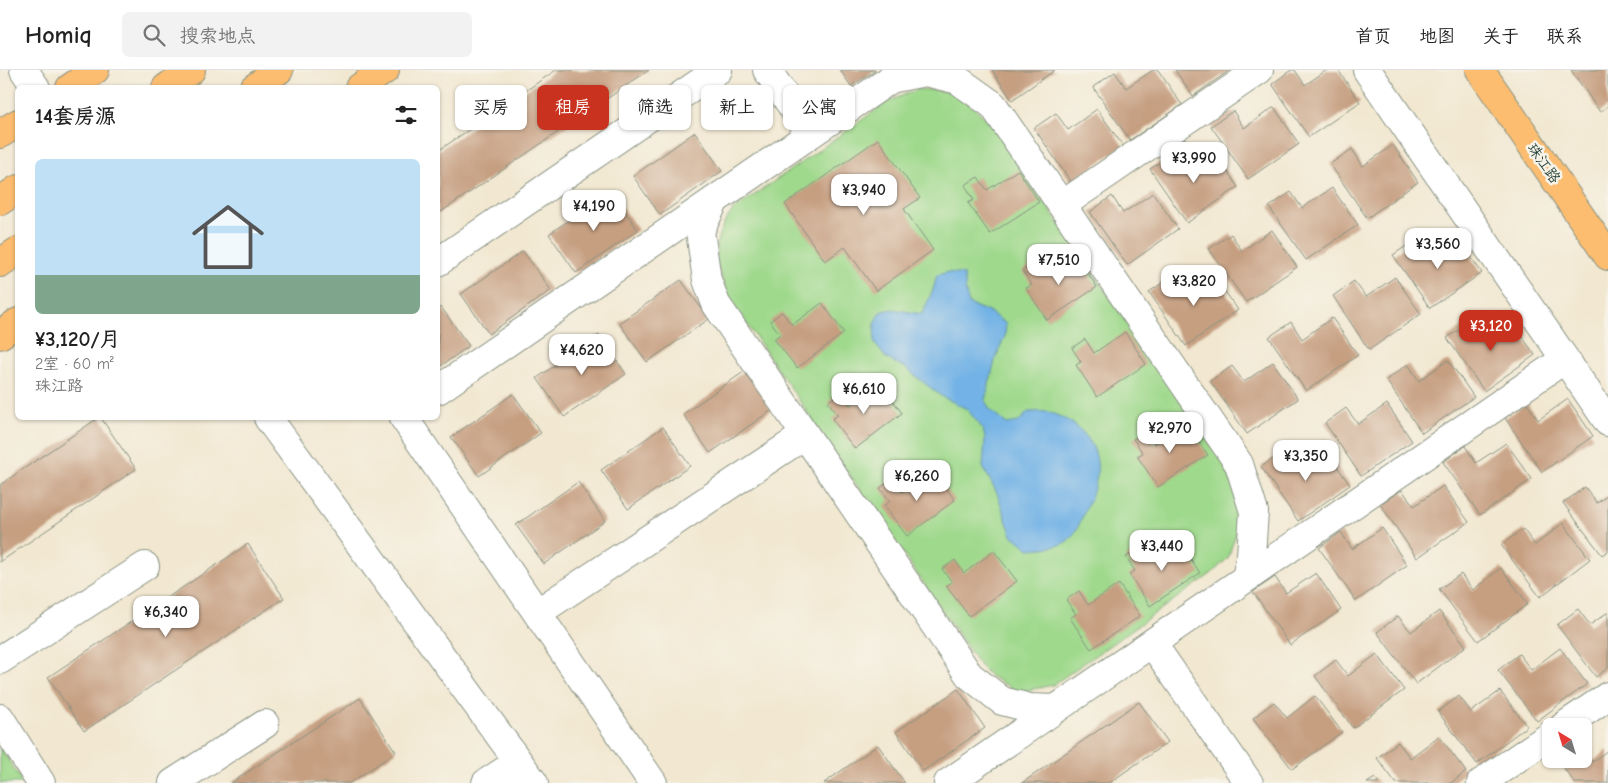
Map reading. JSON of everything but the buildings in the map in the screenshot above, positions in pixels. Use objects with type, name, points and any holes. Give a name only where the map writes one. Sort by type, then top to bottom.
[{"type":"main road","points":[[74,85],[95,70]]},
{"type":"main road","points":[[170,85],[192,70]]},
{"type":"main road","points":[[258,85],[279,70]]},
{"type":"main road","points":[[363,85],[385,70]]},
{"type":"main road","name":"珠江路","points":[[1480,70],[1608,256]]},
{"type":"main road","points":[[0,134],[15,125]]},
{"type":"main road","points":[[0,201],[15,191]]},
{"type":"main road","points":[[0,263],[15,253]]},
{"type":"main road","points":[[0,334],[15,324]]},
{"type":"street","points":[[24,70],[34,85]]},
{"type":"street","points":[[440,261],[718,70]]},
{"type":"street","points":[[767,70],[811,134]]},
{"type":"street","points":[[1062,205],[1259,70]]},
{"type":"street","points":[[1367,70],[1608,422]]},
{"type":"street","points":[[440,389],[897,75],[925,72],[958,80],[993,105],[1239,464],[1254,512],[1251,555],[1246,578]]},
{"type":"street","points":[[715,200],[700,231],[707,280],[716,304],[969,675],[1002,701],[1030,708],[1056,709]]},
{"type":"street","points":[[948,783],[1565,360]]},
{"type":"street","points":[[269,420],[526,772],[486,783]]},
{"type":"street","points":[[405,420],[653,783]]},
{"type":"street","points":[[537,613],[805,435]]},
{"type":"street","points":[[0,660],[145,566]]},
{"type":"street","points":[[1152,643],[1249,783]]},
{"type":"street","points":[[1576,718],[1608,696]]},
{"type":"street","points":[[0,718],[41,783]]},
{"type":"street","points":[[173,783],[265,724]]},
{"type":"street","points":[[1481,783],[1542,741]]},
{"type":"green space","points":[[919,89],[956,92],[989,121],[1225,466],[1235,490],[1239,524],[1228,558],[1211,574],[1053,685],[1019,692],[990,676],[980,666],[730,299],[720,275],[716,254],[719,234],[733,210],[847,130],[855,130],[855,125],[889,101]]},
{"type":"green space","points":[[0,747],[23,783],[0,783]]},
{"type":"water","points":[[949,272],[964,275],[969,304],[991,313],[1006,324],[1005,336],[996,357],[985,400],[990,410],[1007,424],[1019,422],[1028,412],[1047,412],[1077,427],[1091,443],[1097,463],[1097,475],[1090,501],[1076,531],[1071,538],[1060,545],[1029,549],[1012,535],[997,493],[983,467],[985,438],[983,429],[967,409],[941,396],[904,367],[887,359],[875,344],[874,327],[880,312],[892,309],[922,314],[933,290],[937,275]]}]
